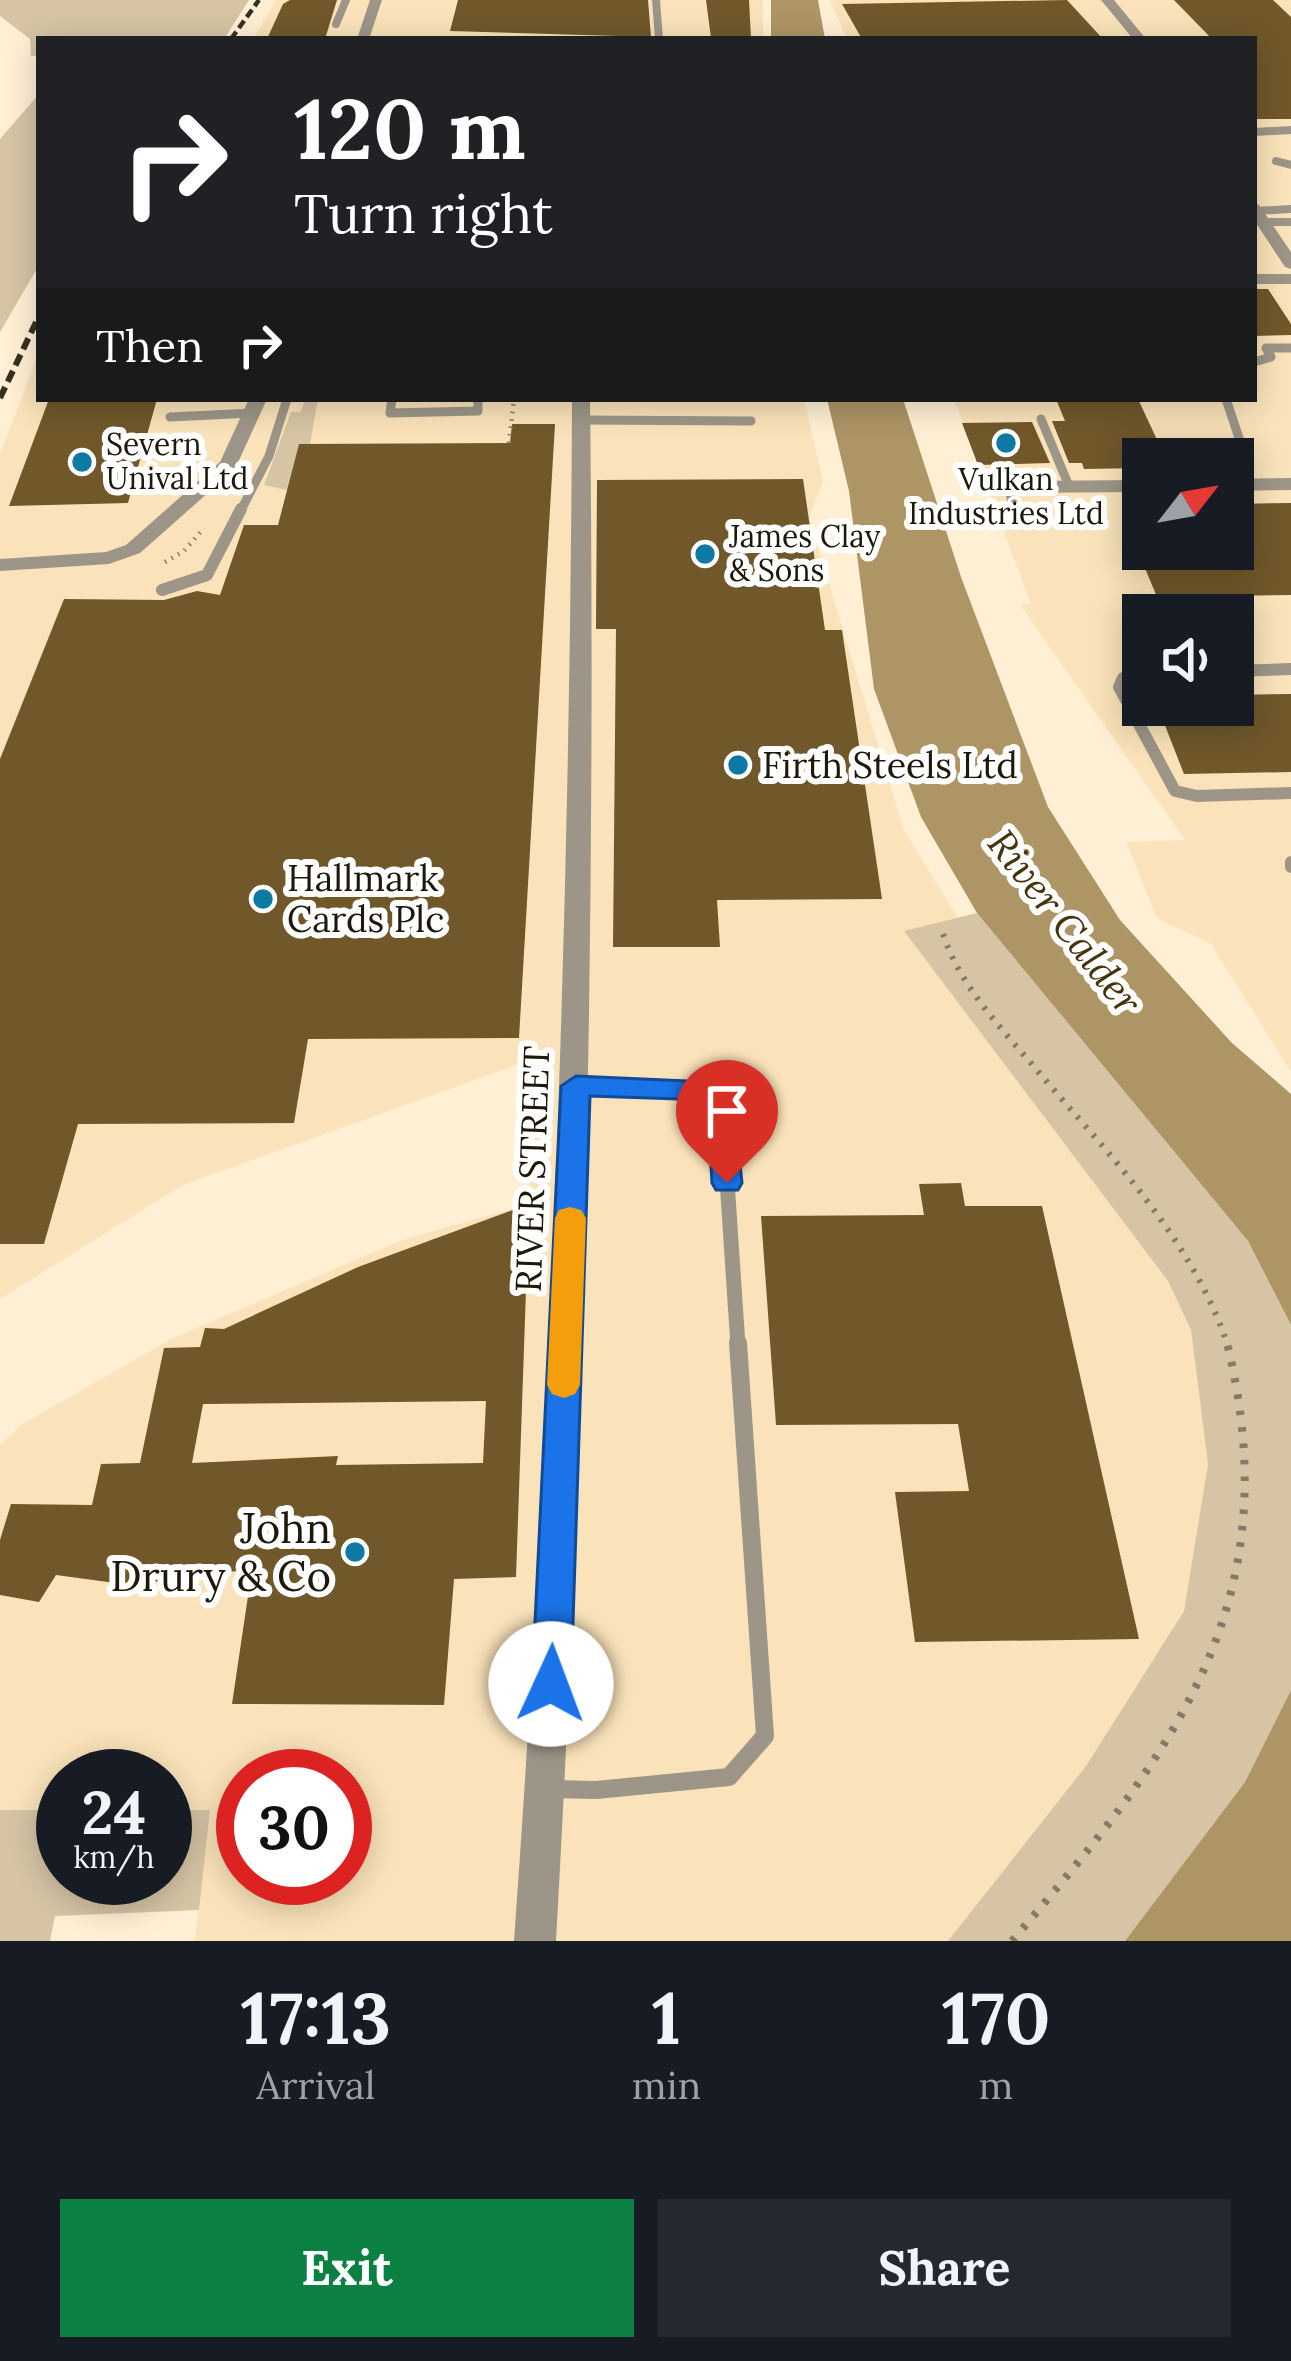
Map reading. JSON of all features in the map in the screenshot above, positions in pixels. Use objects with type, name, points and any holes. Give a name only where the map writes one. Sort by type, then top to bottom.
[{"type":"street","points":[[364,36],[376,0]]},
{"type":"street","points":[[1257,132],[1291,130]]},
{"type":"street","points":[[1258,218],[1283,240],[1291,264]]},
{"type":"street","points":[[1257,279],[1291,279]]},
{"type":"street","points":[[0,565],[109,558],[134,550],[228,465],[255,406]]},
{"type":"street","name":"RIVER STREET","points":[[535,1941],[576,1086],[581,409]]},
{"type":"street","points":[[1254,485],[1291,484]]},
{"type":"street","points":[[1011,497],[1070,486],[1122,486]]},
{"type":"lane","points":[[336,24],[346,0]]},
{"type":"lane","points":[[656,0],[659,36]]},
{"type":"lane","points":[[1276,161],[1291,165]]},
{"type":"lane","points":[[1258,218],[1291,209]]},
{"type":"lane","points":[[1258,218],[1291,222]]},
{"type":"lane","points":[[1257,361],[1269,359],[1266,348],[1291,348]]},
{"type":"lane","points":[[162,590],[207,575],[269,456],[285,402]]},
{"type":"lane","points":[[392,402],[390,413],[478,412],[478,402]]},
{"type":"lane","points":[[1227,402],[1240,438]]},
{"type":"lane","points":[[170,417],[255,406]]},
{"type":"lane","points":[[581,409],[752,421]]},
{"type":"lane","points":[[1041,418],[1070,486]]},
{"type":"lane","points":[[1254,670],[1291,669]]},
{"type":"lane","points":[[1140,726],[1175,791],[1197,796],[1291,793]]},
{"type":"lane","points":[[545,1789],[596,1790],[729,1777],[765,1736],[721,1090],[576,1086]]},
{"type":"path","points":[[509,443],[514,402]]},
{"type":"path","points":[[943,934],[956,962],[1018,1046],[1165,1223],[1192,1266],[1235,1361],[1250,1476],[1248,1537],[1216,1658],[1123,1806],[1012,1941]]},
{"type":"shaded area","points":[[0,0],[249,0],[226,36],[36,36],[36,56],[31,56],[30,39],[0,16]]},
{"type":"shaded area","points":[[276,0],[763,0],[763,36],[255,36]]},
{"type":"shaded area","points":[[830,0],[1291,0],[1291,1072],[1211,944],[1157,918],[1126,842],[1185,840],[1020,605],[1031,604],[955,402],[1257,402],[1257,36],[846,36]]},
{"type":"shaded area","points":[[36,97],[36,270],[0,332],[0,139]]},
{"type":"shaded area","points":[[36,360],[36,402],[805,402],[823,481],[809,518],[904,830],[958,918],[905,932],[1168,1281],[1191,1330],[1208,1464],[1184,1611],[1086,1766],[948,1941],[195,1941],[210,1810],[192,1810],[192,1749],[36,1749],[36,1810],[0,1810],[0,1445],[21,1425],[173,1338],[402,1240],[528,1204],[538,1065],[516,1065],[183,1185],[0,1299],[0,454]]},
{"type":"shaded area","points":[[305,402],[317,402],[310,444],[299,444],[287,490],[264,485],[291,412],[300,412]]},
{"type":"shaded area","points":[[977,913],[1248,1241],[1291,1325],[1291,1690],[1245,1782],[1125,1941],[948,1941],[1086,1766],[1184,1611],[1208,1464],[1191,1330],[1168,1281],[904,931]]},
{"type":"shaded area","points":[[0,1810],[36,1810],[36,1905],[192,1905],[192,1810],[210,1810],[199,1910],[55,1916],[50,1941],[0,1941]]},
{"type":"water","points":[[771,0],[818,0],[824,36],[771,36]]},
{"type":"water","name":"River Calder","points":[[828,402],[904,402],[961,577],[1048,807],[1120,920],[1232,1043],[1291,1094],[1291,1325],[1248,1241],[977,913],[921,817],[874,689],[849,491]]},
{"type":"water","points":[[1291,1690],[1291,1941],[1125,1941],[1245,1782]]},
{"type":"building","points":[[337,0],[326,36],[268,36],[283,4]]},
{"type":"building","points":[[458,0],[648,0],[651,36],[618,36],[450,31]]},
{"type":"building","points":[[706,0],[749,0],[751,36],[711,36]]},
{"type":"building","points":[[1067,0],[1100,36],[860,36],[842,4]]},
{"type":"building","points":[[1174,0],[1273,0],[1291,17],[1291,119],[1257,119],[1257,36],[1209,36]]},
{"type":"building","points":[[1257,289],[1268,289],[1291,324],[1291,335],[1257,336]]},
{"type":"building","name":"Severn Unival Ltd","points":[[48,402],[156,402],[128,503],[9,506]]},
{"type":"building","points":[[1057,402],[1139,402],[1156,438],[1122,438],[1122,468],[1084,469],[1082,463],[1069,463],[1052,421],[1065,421]]},
{"type":"building","name":"Vulkan Industries Ltd","points":[[1032,422],[1050,463],[978,465],[962,423]]},
{"type":"building","name":"Hallmark Cards Plc","points":[[512,424],[555,424],[519,1038],[308,1039],[294,1123],[78,1124],[44,1244],[0,1244],[0,759],[64,599],[164,600],[197,591],[220,595],[244,525],[278,525],[299,444],[510,443]]},
{"type":"building","name":"Firth Steels Ltd","points":[[803,479],[825,630],[842,630],[882,899],[717,900],[720,947],[613,947],[616,629],[596,629],[597,480]]},
{"type":"building","points":[[1291,503],[1291,595],[1156,594],[1146,570],[1254,570],[1254,504]]},
{"type":"building","points":[[1291,694],[1291,772],[1184,774],[1165,726],[1254,726],[1254,695]]},
{"type":"building","points":[[961,1183],[965,1206],[1042,1206],[1139,1639],[915,1642],[895,1492],[969,1491],[958,1424],[776,1425],[761,1216],[924,1215],[919,1184]]},
{"type":"building","points":[[529,1204],[516,1577],[454,1579],[444,1705],[232,1704],[252,1569],[130,1585],[56,1575],[39,1602],[0,1595],[0,1540],[11,1504],[92,1505],[101,1464],[140,1463],[164,1348],[200,1347],[205,1328],[224,1329],[358,1267]],"holes":[[[486,1401],[483,1463],[336,1465],[338,1456],[192,1463],[203,1404]]]},
{"type":"railway","points":[[233,36],[259,0]]},
{"type":"railway","points":[[0,398],[36,322]]},
{"type":"slow traffic","points":[[564,1385],[570,1218]]},
{"type":"place","name":"Vulkan Industries Ltd","points":[[1006,443]]},
{"type":"place","name":"Severn Unival Ltd","points":[[82,462]]},
{"type":"place","name":"James Clay & Sons","points":[[705,554]]},
{"type":"place","name":"Firth Steels Ltd","points":[[738,765]]},
{"type":"place","name":"Hallmark Cards Plc","points":[[263,899]]},
{"type":"place","name":"John Drury & Co","points":[[355,1552]]},
{"type":"route","points":[[551,1684],[576,1086],[721,1090],[727,1183]]}]
